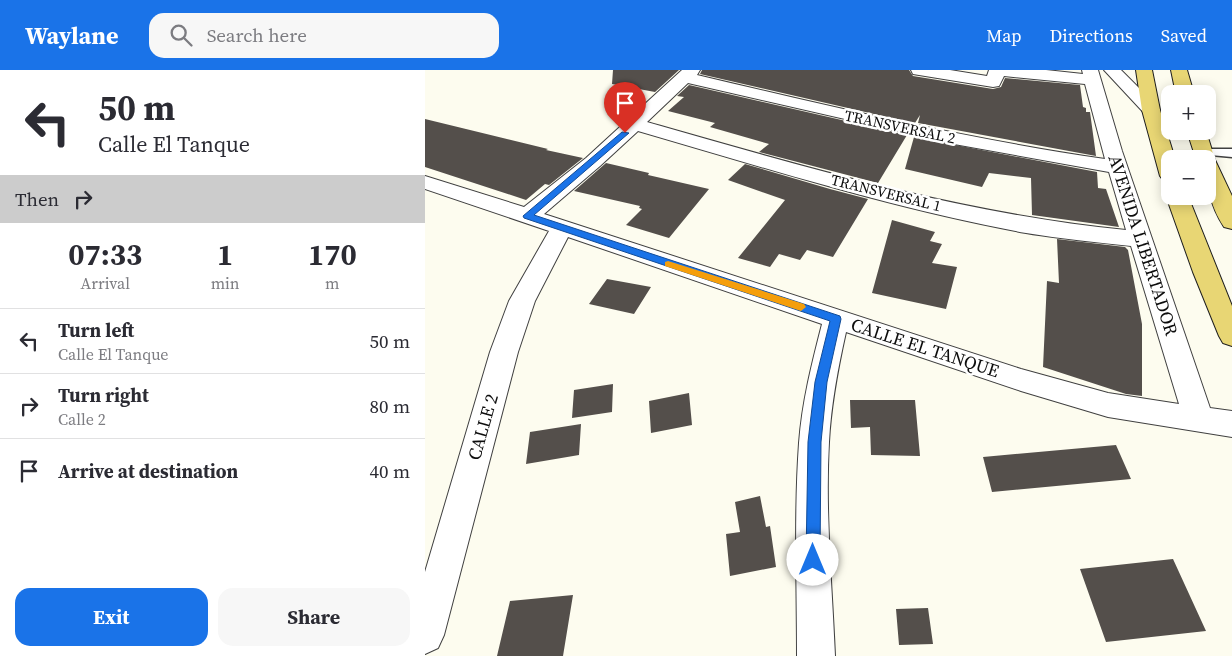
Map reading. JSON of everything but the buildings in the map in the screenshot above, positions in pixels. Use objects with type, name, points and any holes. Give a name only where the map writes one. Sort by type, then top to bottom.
[{"type":"main road","points":[[1143,70],[1151,110],[1163,150]]},
{"type":"main road","points":[[1179,70],[1183,85]]},
{"type":"main road","points":[[1216,183],[1232,222]]},
{"type":"main road","points":[[1180,205],[1205,272],[1232,336]]},
{"type":"street","points":[[919,70],[993,82],[997,70],[1099,73],[1151,110]]},
{"type":"street","name":"AVENIDA LIBERTADOR","points":[[1099,73],[1117,167],[1199,419]]},
{"type":"street","points":[[527,216],[593,162],[689,74]]},
{"type":"street","name":"TRANSVERSAL 2","points":[[689,74],[863,120],[1046,157],[1117,167]]},
{"type":"street","name":"TRANSVERSAL 1","points":[[635,124],[890,196],[966,214],[1025,226],[1141,239]]},
{"type":"street","name":"CALLE EL TANQUE","points":[[425,182],[1021,380],[1100,402],[1232,424]]},
{"type":"street","name":"CALLE 2","points":[[425,635],[504,352],[522,302],[540,265],[562,228]]},
{"type":"street","points":[[816,656],[813,512],[814,442],[821,382],[836,319]]},
{"type":"lane","points":[[1216,156],[1232,153]]},
{"type":"slow traffic","points":[[668,264],[801,307]]},
{"type":"route","points":[[625,133],[527,216],[663,263],[836,319],[821,382],[814,442],[813,560]]}]
